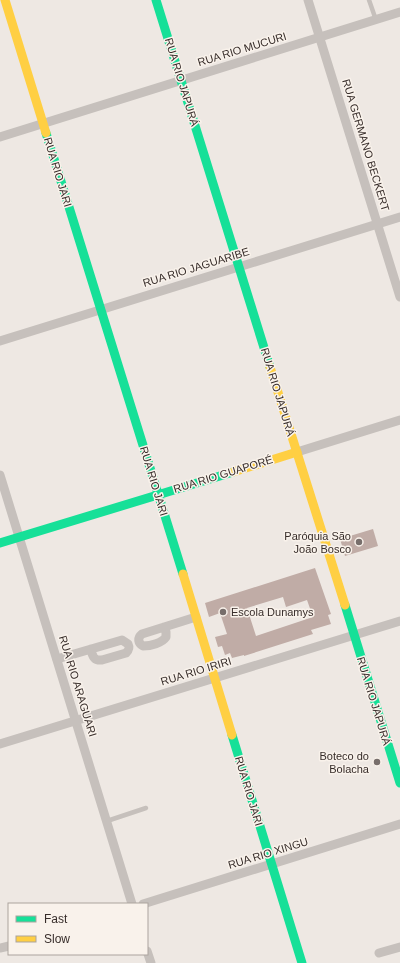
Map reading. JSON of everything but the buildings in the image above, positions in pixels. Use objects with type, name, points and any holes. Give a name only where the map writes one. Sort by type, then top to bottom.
[{"type":"street","name":"RUA RIO JARI","points":[[5,0],[302,963]]},
{"type":"street","name":"RUA RIO JAPURÁ","points":[[156,0],[400,783]]},
{"type":"street","name":"RUA GERMANO BECKERT","points":[[308,0],[400,297]]},
{"type":"street","name":"RUA RIO MUCURI","points":[[0,137],[400,12]]},
{"type":"street","name":"RUA RIO JAGUARIBE","points":[[0,340],[400,217]]},
{"type":"street","name":"RUA RIO GUAPORÉ","points":[[0,543],[400,420]]},
{"type":"street","name":"RUA RIO ARAGUARI","points":[[0,475],[132,903]]},
{"type":"street","points":[[164,627],[196,617]]},
{"type":"street","name":"RUA RIO IRIRI","points":[[0,744],[400,621]]},
{"type":"street","points":[[57,659],[91,649]]},
{"type":"street","name":"RUA RIO XINGU","points":[[146,903],[400,824]]},
{"type":"street","points":[[379,953],[400,947]]},
{"type":"lane","points":[[369,0],[376,20]]},
{"type":"lane","points":[[107,821],[146,808]]},
{"type":"traffic: fast","points":[[156,0],[270,367]]},
{"type":"traffic: fast","points":[[46,133],[183,574]]},
{"type":"traffic: fast","points":[[0,543],[233,472]]},
{"type":"traffic: fast","points":[[345,605],[400,783]]},
{"type":"traffic: fast","points":[[232,735],[302,963]]},
{"type":"traffic: slow","points":[[5,0],[46,133]]},
{"type":"traffic: slow","points":[[270,367],[345,605]]},
{"type":"traffic: slow","points":[[233,472],[297,452]]},
{"type":"traffic: slow","points":[[183,574],[232,735]]},
{"type":"place","name":"Paróquia São João Bosco","points":[[359,542]]},
{"type":"place","name":"Escola Dunamys","points":[[223,612]]},
{"type":"place","name":"Boteco do Bolacha","points":[[377,762]]}]
